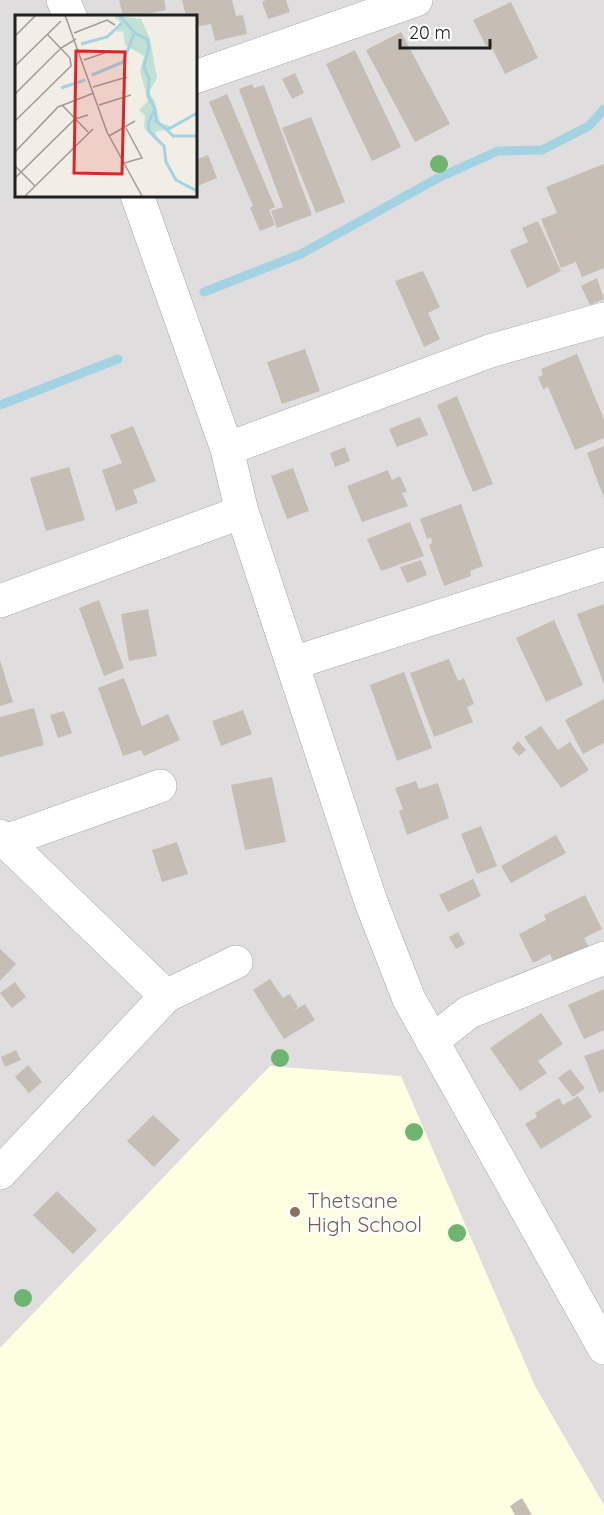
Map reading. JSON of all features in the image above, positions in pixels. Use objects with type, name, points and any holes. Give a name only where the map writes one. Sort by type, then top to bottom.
[{"type":"street","points":[[63,0],[70,15]]},
{"type":"street","points":[[196,77],[416,0]]},
{"type":"street","points":[[137,196],[227,450],[242,512],[371,902],[409,999],[604,1348]]},
{"type":"street","points":[[227,450],[490,351],[604,319]]},
{"type":"street","points":[[0,601],[242,512]]},
{"type":"street","points":[[293,663],[604,564]]},
{"type":"street","points":[[160,786],[1,840],[166,996]]},
{"type":"street","points":[[432,1041],[469,1012],[604,958]]},
{"type":"street","points":[[0,1173],[166,996],[236,962]]},
{"type":"shaded area","points":[[0,0],[604,0],[604,1515],[0,1515]]},
{"type":"shaded area","name":"Thetsane High School","points":[[270,1066],[401,1076],[535,1386],[604,1505],[604,1515],[0,1515],[0,1348]]},
{"type":"building","points":[[119,0],[164,0],[166,10],[143,15],[123,15]]},
{"type":"building","points":[[182,0],[232,0],[236,16],[243,15],[247,34],[215,41],[211,24],[196,27],[196,15],[186,15]]},
{"type":"building","points":[[286,0],[290,12],[268,19],[262,2]]},
{"type":"building","points":[[511,2],[538,58],[505,74],[490,44],[486,46],[473,20]]},
{"type":"building","points":[[401,32],[450,124],[415,142],[366,50]]},
{"type":"building","points":[[355,50],[401,147],[372,161],[326,64]]},
{"type":"building","points":[[295,73],[304,93],[292,99],[282,79]]},
{"type":"building","points":[[252,84],[254,88],[264,85],[312,215],[277,228],[271,211],[283,207],[239,89]]},
{"type":"building","points":[[227,94],[275,207],[269,210],[275,225],[260,231],[250,208],[253,206],[209,102]]},
{"type":"building","points":[[311,117],[345,202],[316,213],[282,128]]},
{"type":"building","points":[[208,155],[217,178],[196,187],[196,160]]},
{"type":"building","points":[[604,164],[604,268],[582,277],[576,262],[561,268],[541,219],[557,213],[546,187]]},
{"type":"building","points":[[538,221],[561,271],[527,288],[510,250],[528,242],[522,228]]},
{"type":"building","points":[[423,271],[440,307],[428,313],[440,339],[424,347],[395,281]]},
{"type":"building","points":[[597,278],[604,299],[590,305],[581,286]]},
{"type":"building","points":[[305,349],[320,391],[282,404],[267,362]]},
{"type":"building","points":[[577,354],[604,419],[604,438],[575,450],[548,387],[543,389],[538,377],[543,375],[541,369]]},
{"type":"building","points":[[457,396],[493,484],[473,492],[437,405]]},
{"type":"building","points":[[420,417],[428,435],[397,447],[389,429]]},
{"type":"building","points":[[133,426],[156,481],[133,490],[138,503],[116,511],[102,470],[122,463],[110,435]]},
{"type":"building","points":[[604,446],[604,498],[587,453]]},
{"type":"building","points":[[345,447],[350,461],[335,467],[330,453]]},
{"type":"building","points":[[69,467],[85,520],[46,531],[30,478]]},
{"type":"building","points":[[293,468],[309,511],[287,519],[271,476]]},
{"type":"building","points":[[388,470],[392,480],[400,476],[407,492],[402,493],[408,506],[362,522],[347,486]]},
{"type":"building","points":[[461,504],[483,566],[470,571],[471,576],[444,586],[429,545],[432,543],[431,537],[427,539],[420,519]]},
{"type":"building","points":[[410,522],[424,556],[381,571],[367,539]]},
{"type":"building","points":[[421,560],[427,575],[407,583],[400,567]]},
{"type":"building","points":[[99,600],[124,668],[104,676],[79,608]]},
{"type":"building","points":[[604,604],[604,684],[577,614]]},
{"type":"building","points":[[148,609],[157,656],[129,661],[121,614]]},
{"type":"building","points":[[554,620],[583,685],[546,702],[516,638]]},
{"type":"building","points":[[449,659],[458,681],[464,678],[474,704],[467,707],[473,722],[434,737],[410,673]]},
{"type":"building","points":[[0,660],[13,702],[0,706]]},
{"type":"building","points":[[404,672],[432,748],[397,761],[370,685]]},
{"type":"building","points":[[124,678],[142,726],[168,714],[180,740],[144,756],[141,750],[123,756],[98,688]]},
{"type":"building","points":[[604,699],[604,743],[583,754],[565,720]]},
{"type":"building","points":[[34,708],[44,745],[0,757],[0,717]]},
{"type":"building","points":[[243,710],[252,734],[221,746],[212,721]]},
{"type":"building","points":[[64,711],[72,733],[58,738],[50,715]]},
{"type":"building","points":[[541,726],[558,750],[570,742],[589,770],[561,788],[524,737]]},
{"type":"building","points":[[518,741],[526,750],[519,756],[512,748]]},
{"type":"building","points":[[272,777],[286,842],[245,850],[231,785]]},
{"type":"building","points":[[416,781],[419,789],[438,783],[449,818],[407,835],[399,811],[403,809],[395,788]]},
{"type":"building","points":[[481,826],[497,866],[477,874],[461,834]]},
{"type":"building","points":[[556,835],[566,853],[511,883],[501,866]]},
{"type":"building","points":[[177,842],[188,874],[162,882],[152,850]]},
{"type":"building","points":[[473,879],[481,896],[448,912],[439,895]]},
{"type":"building","points":[[585,895],[602,929],[584,938],[589,948],[555,965],[550,954],[533,963],[519,934],[546,920],[544,915]]},
{"type":"building","points":[[458,932],[465,944],[456,949],[449,937]]},
{"type":"building","points":[[0,949],[16,964],[0,981]]},
{"type":"building","points":[[270,979],[283,998],[290,994],[298,1007],[292,1012],[305,1004],[315,1020],[284,1039],[253,990]]},
{"type":"building","points":[[15,982],[26,997],[12,1008],[0,993]]},
{"type":"building","points":[[604,989],[604,1030],[584,1039],[568,1005]]},
{"type":"building","points":[[541,1013],[563,1044],[538,1061],[547,1073],[520,1091],[490,1048]]},
{"type":"building","points":[[604,1049],[604,1091],[599,1093],[584,1056]]},
{"type":"building","points":[[16,1050],[21,1060],[5,1067],[1,1057]]},
{"type":"building","points":[[28,1065],[42,1082],[29,1093],[15,1077]]},
{"type":"building","points":[[570,1069],[585,1088],[573,1097],[558,1078]]},
{"type":"building","points":[[578,1096],[592,1117],[541,1149],[525,1124],[537,1117],[535,1113],[559,1098],[563,1105]]},
{"type":"building","points":[[153,1115],[180,1140],[154,1167],[127,1141]]},
{"type":"building","points":[[57,1191],[97,1230],[73,1254],[33,1215]]},
{"type":"building","points":[[522,1498],[532,1515],[515,1515],[510,1506]]},
{"type":"waterway","points":[[204,292],[301,254],[438,178],[498,151],[542,150],[589,126],[604,109]]},
{"type":"waterway","points":[[0,405],[118,359]]},
{"type":"place","name":"Thetsane High School","points":[[295,1212]]}]
